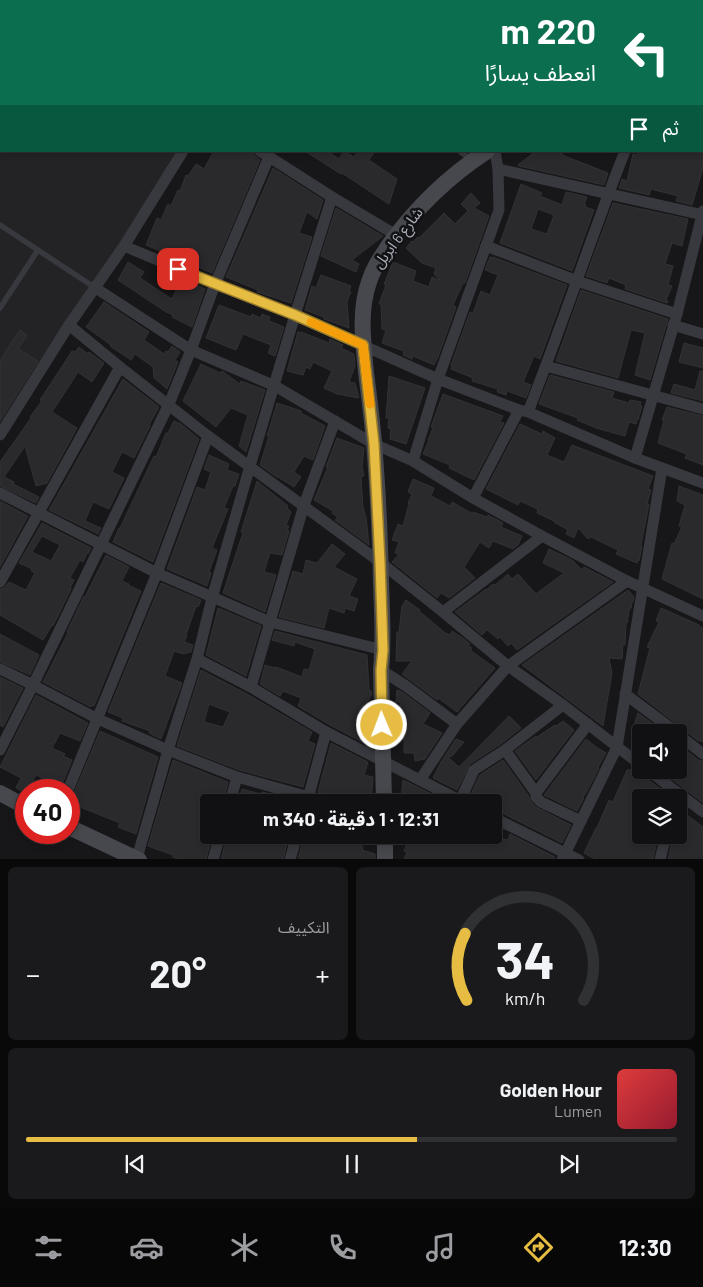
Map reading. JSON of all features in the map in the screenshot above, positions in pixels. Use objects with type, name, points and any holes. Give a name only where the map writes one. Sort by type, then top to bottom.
[{"type":"street","points":[[0,435],[94,287],[124,246],[182,152]]},
{"type":"street","name":"شارع 6 ابريل","points":[[384,794],[381,670],[383,650],[380,562],[374,444],[363,345],[365,294],[372,272],[396,235],[466,156],[483,152]]},
{"type":"street","points":[[413,461],[438,379],[500,210],[496,152]]},
{"type":"street","points":[[473,498],[524,411],[546,366],[625,152]]},
{"type":"street","points":[[0,750],[169,404],[265,154],[396,235]]},
{"type":"street","points":[[498,168],[703,214],[635,458]]},
{"type":"street","points":[[80,832],[138,859],[168,750],[197,659],[212,598],[250,466],[332,197]]},
{"type":"street","points":[[124,246],[295,315],[438,379],[524,411],[635,458],[703,483]]},
{"type":"street","points":[[486,246],[675,320],[703,334]]},
{"type":"street","points":[[94,287],[191,350],[275,386],[374,444],[413,461],[473,498],[542,536],[627,581],[703,616]]},
{"type":"street","points":[[69,326],[208,436],[380,562],[508,666],[563,705],[632,758]]},
{"type":"street","points":[[546,366],[703,409]]},
{"type":"street","points":[[0,582],[120,367]]},
{"type":"street","points":[[251,687],[304,505],[335,421]]},
{"type":"street","points":[[73,779],[157,573],[208,436]]},
{"type":"street","points":[[502,822],[564,856],[617,747],[662,468]]},
{"type":"street","points":[[0,493],[157,573],[270,622],[383,650]]},
{"type":"street","points":[[443,612],[542,536]]},
{"type":"street","points":[[420,780],[457,724],[508,666],[627,581]]},
{"type":"street","points":[[197,659],[251,687],[326,732],[447,794]]},
{"type":"street","points":[[0,669],[98,719],[168,750],[237,777],[289,794]]},
{"type":"street","points":[[381,670],[457,724]]},
{"type":"street","points":[[625,694],[665,724]]},
{"type":"street","points":[[465,794],[474,770],[505,750],[563,705]]},
{"type":"street","points":[[536,793],[588,724]]},
{"type":"street","points":[[309,794],[326,732]]},
{"type":"street","points":[[687,741],[703,754]]},
{"type":"street","points":[[505,750],[541,802],[581,821]]},
{"type":"street","points":[[232,794],[237,777]]},
{"type":"street","points":[[658,779],[670,789]]},
{"type":"street","points":[[0,794],[15,802]]},
{"type":"street","points":[[687,801],[703,812]]},
{"type":"street","points":[[213,859],[217,844]]},
{"type":"street","points":[[290,859],[294,844]]},
{"type":"street","points":[[385,844],[385,859]]},
{"type":"street","points":[[660,859],[664,844]]},
{"type":"lane","points":[[0,224],[94,287]]},
{"type":"lane","points":[[0,308],[38,250]]},
{"type":"shaded area","points":[[0,152],[175,152],[0,440]]},
{"type":"building","points":[[213,152],[253,152],[260,160],[212,273],[146,245],[157,218],[161,220],[168,204],[171,206],[178,190],[180,191],[186,175],[188,176],[196,164],[204,169]]},
{"type":"building","points":[[307,152],[328,152],[339,159],[343,152],[354,157],[357,152],[374,152],[369,160],[397,179],[389,204],[342,173]]},
{"type":"building","points":[[535,152],[563,152],[562,155],[608,173],[604,185],[518,165]]},
{"type":"building","points":[[638,152],[703,152],[703,168],[692,205],[676,201],[678,196],[651,189],[649,195],[619,188],[622,179],[627,181],[633,154],[637,155]]},
{"type":"building","points":[[273,168],[323,200],[317,219],[307,212],[299,233],[312,237],[291,303],[257,292],[258,290],[226,277]]},
{"type":"building","points":[[521,184],[542,193],[540,196],[562,205],[566,192],[587,197],[584,204],[586,205],[585,207],[594,210],[572,271],[500,243]],"holes":[[[538,209],[554,215],[547,234],[531,229]]]},
{"type":"building","points":[[471,193],[480,203],[474,208],[489,216],[465,283],[463,283],[453,305],[456,307],[434,365],[413,356],[412,359],[403,355],[404,351],[382,343],[386,330],[382,329],[381,304],[379,304],[386,285],[384,284],[393,262],[416,271],[413,281],[429,287],[432,277],[441,281],[434,274],[436,268],[422,263],[406,248],[444,213],[455,224],[468,211],[461,204]]},
{"type":"building","points":[[613,203],[688,219],[682,246],[672,243],[665,264],[673,266],[668,285],[672,286],[666,300],[668,301],[667,303],[625,289],[626,285],[609,278],[607,283],[586,276]]},
{"type":"building","points":[[336,208],[383,236],[352,260],[359,264],[356,272],[321,256]]},
{"type":"building","points":[[490,257],[567,285],[540,359],[534,356],[523,382],[531,385],[526,398],[507,391],[506,395],[497,392],[498,389],[472,381],[473,378],[451,369],[470,312],[473,313],[481,291],[490,295],[498,275],[485,270]]},
{"type":"building","points":[[128,262],[144,272],[140,278],[172,299],[182,278],[205,289],[192,327],[172,317],[173,315],[118,280]]},
{"type":"building","points":[[321,275],[351,286],[347,302],[349,328],[305,310],[312,286],[316,288]]},
{"type":"building","points":[[581,290],[668,319],[650,380],[635,375],[645,333],[631,330],[618,378],[556,361]]},
{"type":"building","points":[[104,302],[149,332],[144,340],[164,354],[172,346],[180,352],[175,360],[178,362],[167,389],[154,378],[153,367],[135,354],[131,360],[86,327]]},
{"type":"building","points":[[219,305],[251,317],[252,314],[261,318],[262,314],[270,317],[269,321],[284,327],[275,356],[268,353],[271,345],[243,334],[236,350],[206,338]]},
{"type":"building","points":[[20,330],[27,335],[18,349],[38,361],[0,420],[0,361]]},
{"type":"building","points":[[298,332],[329,343],[330,339],[343,345],[341,348],[354,354],[355,366],[349,382],[355,383],[359,398],[337,394],[324,388],[332,371],[313,362],[310,369],[306,367],[303,375],[287,371]]},
{"type":"building","points":[[684,343],[703,348],[703,368],[679,362]]},
{"type":"building","points":[[79,347],[104,363],[92,382],[78,372],[52,412],[77,428],[47,483],[36,486],[25,446],[4,477],[14,482],[13,484],[39,497],[36,503],[0,486],[0,462],[31,418],[42,401],[40,400],[72,351],[75,352]]},
{"type":"building","points":[[201,364],[220,373],[222,371],[240,384],[241,381],[265,390],[246,452],[239,446],[248,415],[231,408],[216,427],[183,401]]},
{"type":"building","points":[[700,371],[703,371],[703,401],[671,393],[674,384],[695,390]]},
{"type":"building","points":[[550,375],[614,392],[612,398],[629,403],[630,400],[641,402],[640,406],[642,406],[636,424],[629,422],[625,436],[596,428],[577,420],[578,418],[539,404]]},
{"type":"building","points":[[389,376],[425,388],[406,444],[390,439],[389,418],[386,418]]},
{"type":"building","points":[[123,379],[159,407],[134,458],[122,452],[112,472],[124,478],[109,509],[93,502],[85,521],[101,528],[98,534],[49,510]]},
{"type":"building","points":[[443,394],[503,416],[500,422],[504,423],[474,480],[449,468],[450,465],[423,454]]},
{"type":"building","points":[[277,403],[301,411],[301,413],[325,426],[313,460],[304,456],[294,472],[301,477],[294,487],[260,465]]},
{"type":"building","points":[[667,407],[703,416],[703,465],[685,458],[687,454],[658,443],[664,420],[662,420]]},
{"type":"building","points":[[174,421],[181,424],[199,439],[153,562],[113,542],[154,456],[156,457],[166,433],[168,433]]},
{"type":"building","points":[[520,424],[542,434],[543,431],[555,438],[547,455],[564,462],[572,445],[653,476],[648,489],[651,490],[647,504],[649,504],[639,561],[637,563],[616,554],[618,550],[591,537],[588,539],[578,528],[574,538],[566,534],[568,530],[537,513],[538,509],[520,501],[518,505],[486,489]]},
{"type":"building","points":[[337,438],[364,448],[362,467],[364,476],[361,477],[363,507],[369,545],[335,520],[338,517],[332,513],[333,511],[314,500],[328,467],[326,467]]},
{"type":"building","points":[[209,455],[229,464],[227,470],[239,474],[224,508],[228,509],[212,548],[217,550],[209,572],[211,573],[207,586],[167,569],[197,487],[205,490],[211,472],[204,469]]},
{"type":"building","points":[[413,479],[434,488],[431,496],[450,506],[452,502],[473,514],[473,512],[487,517],[488,515],[503,523],[501,527],[522,536],[518,545],[513,549],[493,541],[489,548],[480,542],[464,567],[475,578],[449,598],[441,593],[437,598],[392,562],[399,554],[395,553],[399,542],[392,540],[398,524],[403,526],[412,494],[408,492]]},
{"type":"building","points":[[257,481],[288,506],[287,508],[291,512],[286,525],[289,526],[287,530],[289,531],[282,555],[270,553],[264,572],[276,575],[265,612],[223,593],[243,533],[241,532]]},
{"type":"building","points":[[679,486],[703,495],[703,599],[662,579],[672,543],[674,544],[682,527],[679,526],[685,505],[677,501]]},
{"type":"building","points":[[0,501],[28,516],[0,567]]},
{"type":"building","points":[[42,523],[91,548],[83,562],[80,560],[70,578],[74,580],[71,589],[53,626],[43,640],[0,615],[0,589],[4,588],[9,582],[26,590],[35,573],[31,571],[32,569],[19,563]],"holes":[[[42,536],[60,545],[51,561],[32,552]]]},
{"type":"building","points":[[332,544],[345,554],[334,567],[357,579],[349,596],[358,599],[354,611],[345,608],[344,613],[329,608],[324,628],[279,617],[293,571],[303,574],[306,560],[317,563]]},
{"type":"building","points":[[549,549],[572,560],[582,570],[584,567],[613,582],[517,650],[511,643],[508,646],[500,637],[498,639],[487,630],[482,635],[455,612],[508,574],[512,579],[518,574],[536,594],[564,573],[543,563]]},
{"type":"building","points":[[106,555],[129,567],[122,581],[141,591],[94,706],[91,705],[91,707],[43,682]]},
{"type":"building","points":[[161,583],[201,600],[198,607],[196,606],[184,642],[193,645],[191,652],[183,654],[174,651],[165,676],[182,683],[161,739],[149,733],[150,731],[122,721],[123,718],[108,712]]},
{"type":"building","points":[[628,590],[634,597],[630,606],[632,607],[628,612],[629,616],[627,617],[628,622],[626,623],[622,659],[609,658],[612,673],[603,726],[522,665]]},
{"type":"building","points":[[406,600],[444,632],[450,635],[452,631],[464,639],[470,644],[468,646],[472,648],[470,650],[495,668],[457,712],[402,674],[412,661],[396,661],[397,632],[399,632],[402,606]]},
{"type":"building","points":[[218,608],[261,626],[246,676],[206,655]]},
{"type":"building","points":[[661,608],[703,628],[703,742],[687,732],[687,724],[676,724],[638,694],[650,648],[647,647],[659,622],[656,621]]},
{"type":"building","points":[[275,631],[367,655],[369,690],[372,693],[364,711],[372,712],[366,744],[298,706],[301,698],[283,691],[280,696],[260,684],[265,665],[302,677],[304,669],[309,670],[315,649],[295,642],[294,646],[272,640]]},
{"type":"building","points":[[0,634],[39,655],[30,675],[0,662]]},
{"type":"building","points":[[201,670],[312,732],[308,741],[315,744],[303,787],[239,770],[177,746]],"holes":[[[209,704],[230,712],[223,727],[204,722]]]},
{"type":"building","points":[[0,677],[23,688],[3,727],[0,725]]},
{"type":"building","points":[[397,690],[430,713],[423,724],[442,733],[425,759],[415,761],[414,753],[404,753],[404,731],[400,730],[400,702],[396,702]]},
{"type":"building","points":[[36,695],[88,723],[80,741],[60,733],[52,748],[65,754],[63,756],[72,760],[64,779],[44,779],[36,775],[34,779],[20,779],[0,767]]},
{"type":"building","points":[[638,713],[653,724],[635,724]]},
{"type":"building","points":[[509,716],[521,728],[501,744],[470,764],[457,790],[433,778],[456,739],[464,742],[452,756],[448,757],[459,767]]},
{"type":"building","points":[[563,721],[574,730],[536,780],[515,751],[536,736]]},
{"type":"building","points":[[100,731],[158,757],[136,834],[118,827],[120,823],[80,807],[80,779]]},
{"type":"building","points":[[586,739],[606,753],[577,811],[544,795]]},
{"type":"building","points":[[331,743],[368,762],[364,775],[373,777],[372,794],[325,794],[318,792]]},
{"type":"building","points":[[687,751],[698,760],[703,761],[703,803],[672,779],[687,779]]},
{"type":"building","points":[[173,760],[228,782],[225,794],[200,794],[200,844],[210,844],[206,859],[178,859],[173,857],[173,855],[148,846]]},
{"type":"building","points":[[503,760],[536,807],[571,825],[562,843],[502,813],[502,794],[471,794],[480,775]]},
{"type":"building","points":[[627,770],[632,770],[632,779],[647,779],[661,789],[632,789],[632,844],[656,844],[653,859],[595,859],[584,853],[609,800],[613,802]]},
{"type":"building","points":[[403,780],[432,794],[402,794]]},
{"type":"building","points":[[242,789],[261,794],[240,794]]},
{"type":"building","points":[[687,815],[703,827],[703,859],[668,859],[671,844],[687,844]]},
{"type":"building","points":[[510,834],[555,857],[554,859],[404,859],[407,852],[404,851],[407,844],[502,844],[502,839],[508,840]]},
{"type":"building","points":[[225,844],[287,844],[283,859],[221,859]]},
{"type":"building","points":[[302,844],[362,844],[362,850],[375,854],[375,859],[298,859]]},
{"type":"slow traffic","points":[[311,322],[363,345],[370,404]]},
{"type":"route","points":[[178,269],[295,315],[363,345],[374,444],[380,562],[383,650],[381,670],[382,725]]}]
